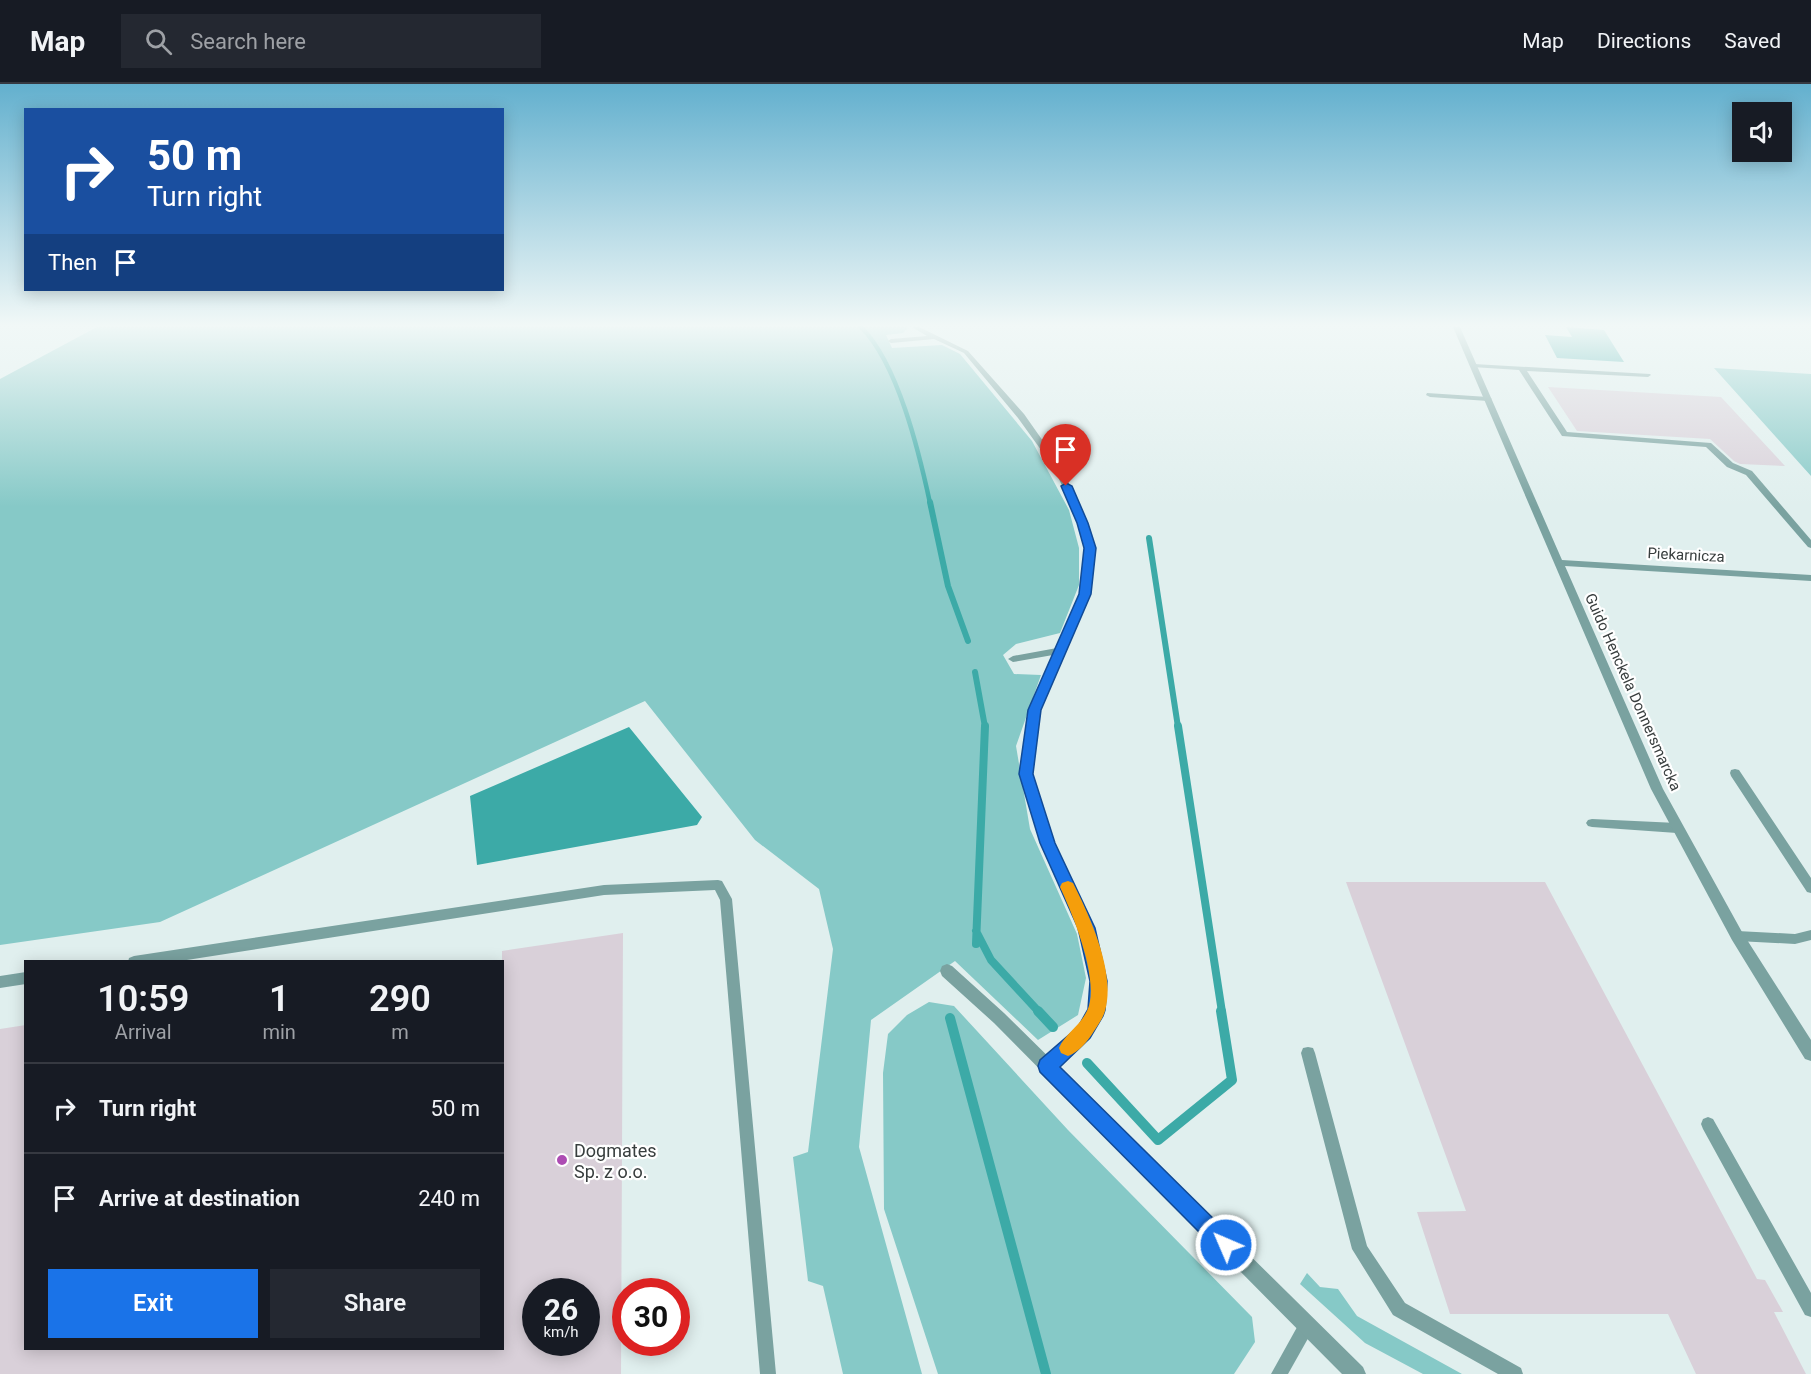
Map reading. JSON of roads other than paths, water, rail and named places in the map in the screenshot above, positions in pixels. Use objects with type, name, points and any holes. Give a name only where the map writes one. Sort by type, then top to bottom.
[{"type":"street","name":"Guido Henckela Donnersmarcka","points":[[1483,387],[1648,769],[1677,828],[1737,936],[1811,1054]]},
{"type":"street","name":"Piekarnicza","points":[[1559,563],[1811,578]]},
{"type":"street","points":[[947,971],[1047,1066],[1356,1374]]},
{"type":"lane","points":[[997,387],[1058,468],[1083,523],[1090,548],[1085,594],[1034,710],[1026,774],[1047,843],[1087,928],[1098,981],[1097,1010],[1084,1032],[1047,1066]]},
{"type":"lane","points":[[1534,387],[1564,434],[1708,445],[1730,465],[1749,473],[1811,545]]},
{"type":"lane","points":[[1430,394],[1488,399]]},
{"type":"lane","points":[[1013,659],[1061,650]]},
{"type":"lane","points":[[1735,773],[1811,888]]},
{"type":"lane","points":[[1592,823],[1677,828]]},
{"type":"lane","points":[[147,960],[604,890],[718,885],[726,899],[768,1374]]},
{"type":"lane","points":[[1737,936],[1796,939],[1811,935]]},
{"type":"lane","points":[[0,982],[24,978]]},
{"type":"lane","points":[[1308,1053],[1360,1249],[1399,1309],[1515,1374]]},
{"type":"lane","points":[[1708,1124],[1811,1309]]},
{"type":"lane","points":[[1279,1374],[1308,1326]]},
{"type":"waterway","points":[[896,387],[920,459],[930,503]]},
{"type":"waterway","points":[[930,502],[948,586],[968,641]]},
{"type":"waterway","points":[[1149,538],[1178,727]]},
{"type":"waterway","points":[[975,672],[985,727]]},
{"type":"waterway","points":[[1178,726],[1222,1012]]},
{"type":"waterway","points":[[976,932],[985,727]]},
{"type":"waterway","points":[[976,932],[976,944]]},
{"type":"waterway","points":[[976,932],[991,960],[1039,1012]]},
{"type":"waterway","points":[[1038,1011],[1053,1027]]},
{"type":"waterway","points":[[1087,1063],[1158,1140],[1232,1080],[1221,1011]]},
{"type":"waterway","points":[[950,1018],[1046,1374]]},
{"type":"place","name":"Dogmates Sp. z o.o.","points":[[562,1160]]}]
